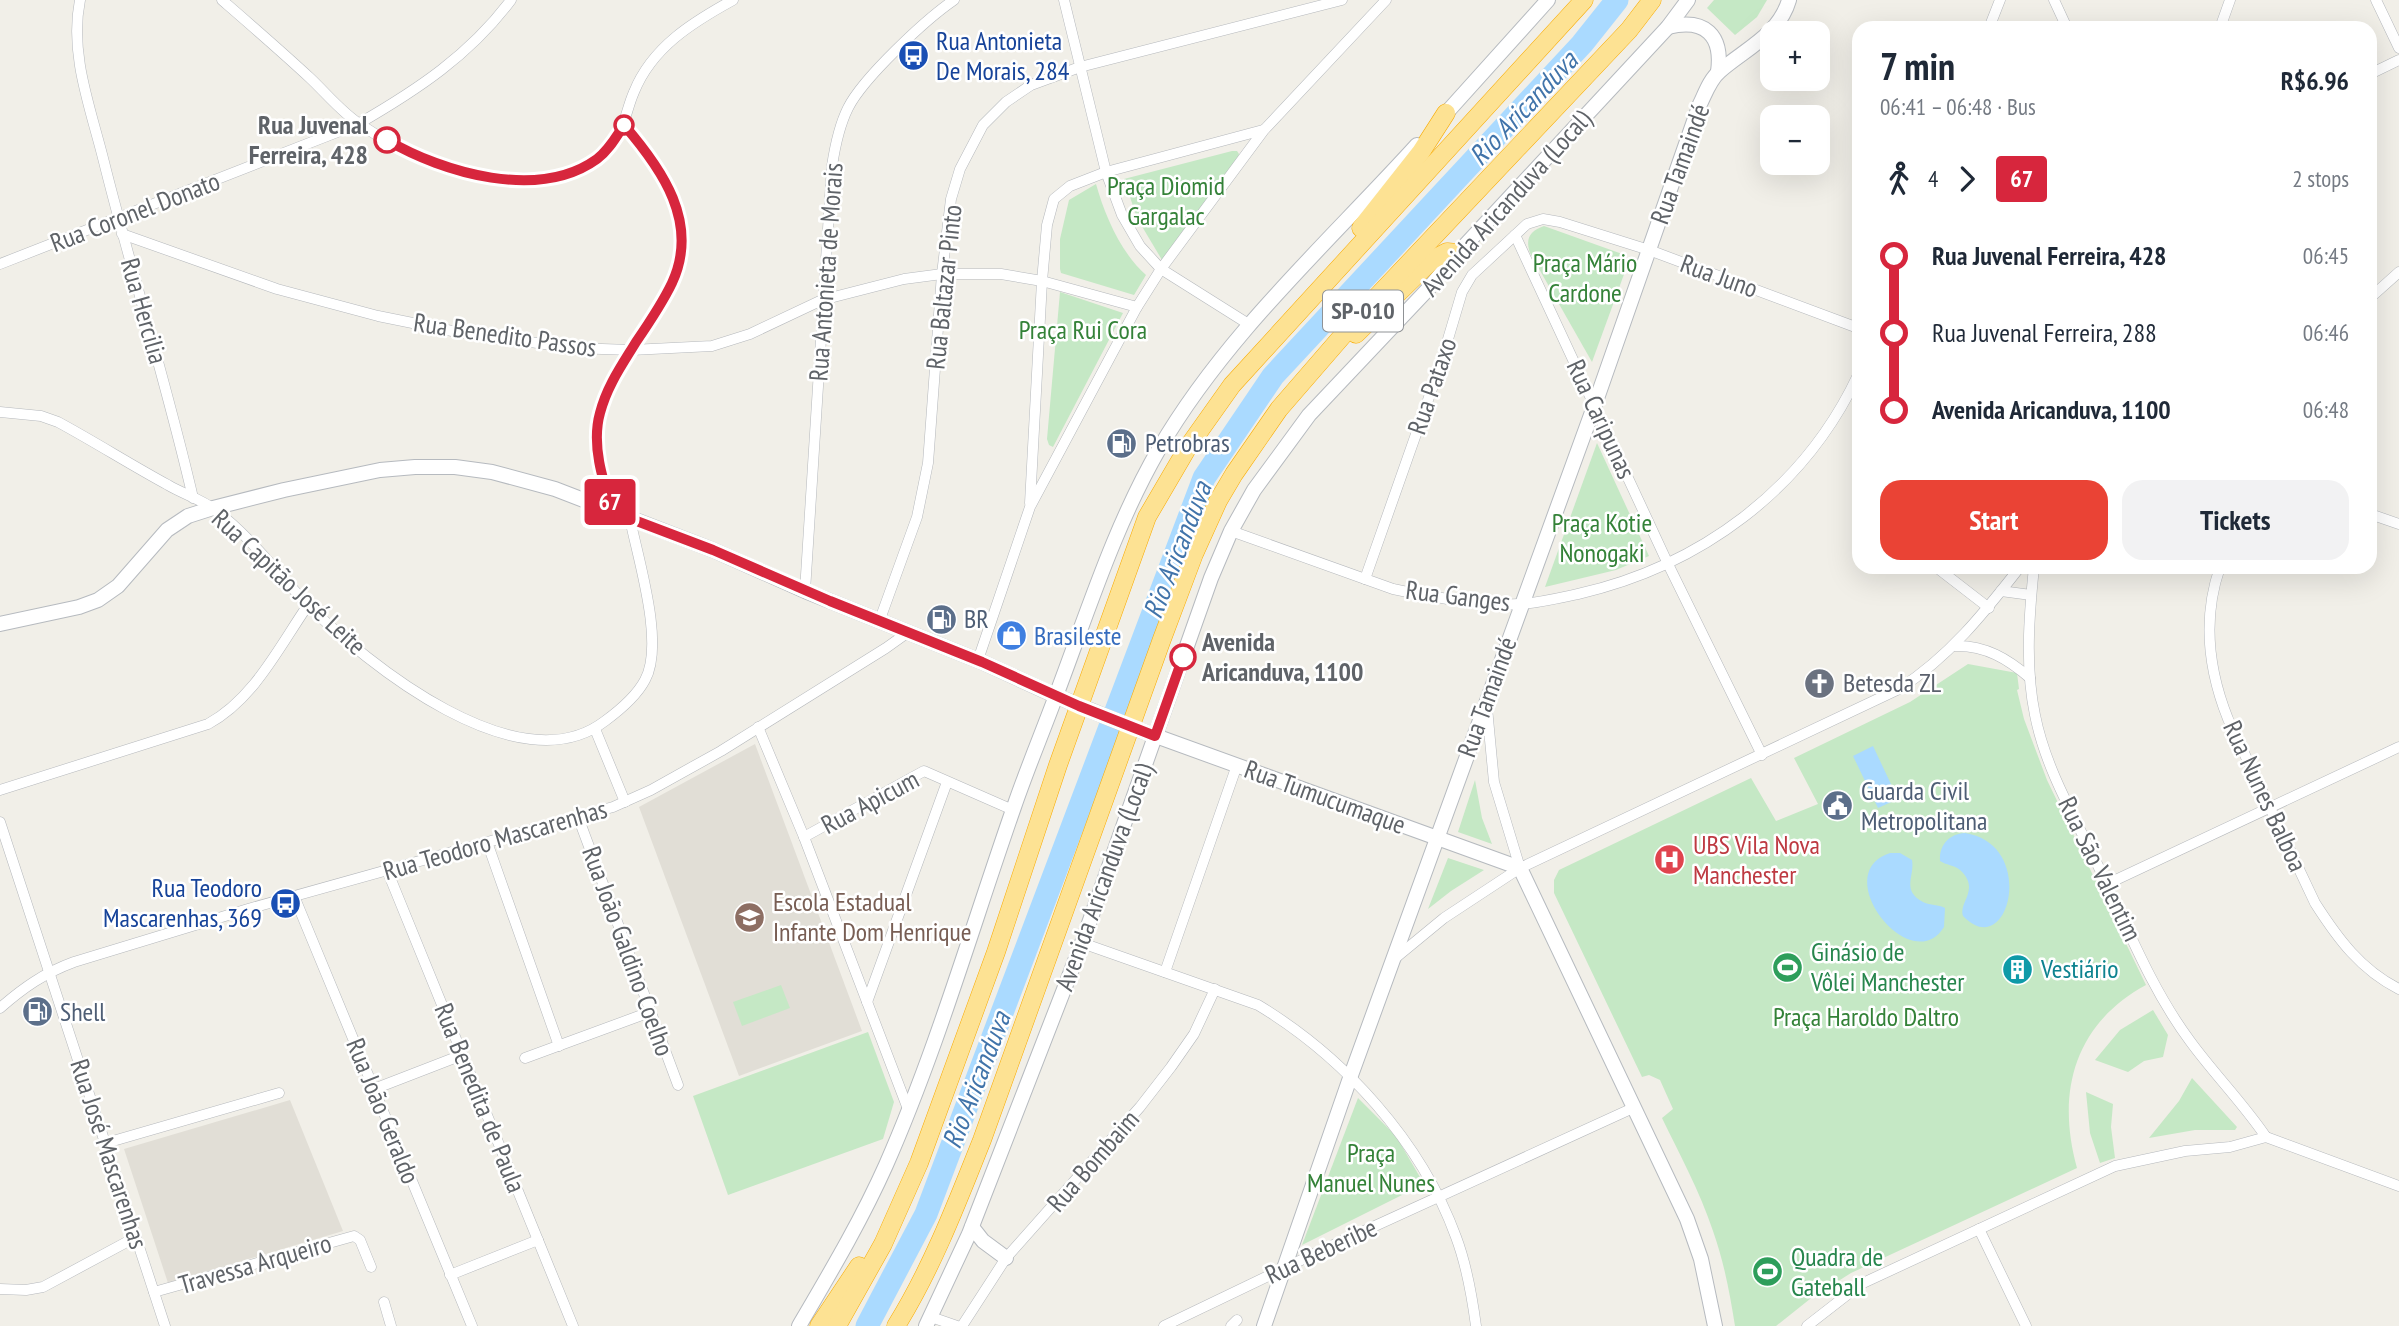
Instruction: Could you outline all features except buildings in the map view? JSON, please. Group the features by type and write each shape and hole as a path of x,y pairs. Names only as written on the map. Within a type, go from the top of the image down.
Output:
{"highway":[{"name":"SP-010","path":"837,1326 883,1244 919,1163 1085,709 1147,517 1188,447 1232,385 1584,0"},
{"name":"SP-010","path":"896,1326 911,1302 950,1220 982,1140 1124,724 1218,501 1256,441 1370,304 1620,40 1652,0"},
{"path":"1333,272 1359,232 1421,152 1446,113"},
{"path":"1295,392 1432,260 1447,252 1458,253"},
{"path":"819,1326 865,1258 919,1163"},
{"path":"902,1326 911,1302"}],"street":[{"name":"Rua Hercilia","path":"79,0 75,27 76,49 117,218 170,404 192,498"},
{"path":"222,0 358,124 402,149 461,172 484,177 532,178 575,171 597,159 612,144 624,125 634,92 654,58 692,23 733,0"},
{"name":"Rua Coronel Donato","path":"0,264 358,124 409,94 457,59 483,34 511,0"},
{"path":"711,12 715,0"},
{"name":"Rua Antonieta de Morais","path":"805,591 822,300 835,145 846,111 855,95 909,38 954,0"},
{"path":"1064,0 1106,172 1122,215 1140,246 1161,269 1250,326"},
{"name":"Rua Baltazar Pinto","path":"879,622 917,517 928,463 942,274 951,199 960,169 983,125 1006,102 1031,85 1080,67 1342,0"},
{"path":"978,660 1030,507 1137,307 1161,269 1264,130 1386,0"},
{"path":"799,1326 850,1241 887,1164 952,990 1013,810 1126,511 1157,451 1192,396 1250,326 1548,0"},
{"name":"Avenida Aricanduva (Local)","path":"929,1322 972,1227 1082,943 1211,578 1231,531 1269,468 1309,415 1668,27 1688,0"},
{"path":"1718,72 1769,33 1780,19 1789,0"},
{"path":"1992,21 2000,0"},
{"path":"2054,0 2064,21"},
{"path":"2222,21 2230,0"},
{"path":"2376,0 2399,48"},
{"path":"1668,27 1696,25 1707,32 1721,52 1718,72"},
{"path":"2377,71 2399,60"},
{"name":"Rua Tamaindé","path":"1264,1326 1392,960 1595,404 1700,104 1718,72"},
{"path":"613,512 602,478 598,444 599,414 614,375 673,282 682,230 665,180 624,125"},
{"path":"1030,507 1042,281 1047,225 1054,199 1070,186 1106,172 1264,130"},
{"name":"Rua Juno","path":"1538,220 1560,222 1649,250 1852,326"},
{"name":"Rua Pataxo","path":"1365,579 1440,366 1462,292 1472,275 1527,224 1538,220"},
{"name":"Rua Benedito Passos","path":"122,234 277,289 378,316 524,343 573,348 631,350 712,346 750,334 822,300 904,279 942,274 1001,274 1042,281 1137,307"},
{"name":"Rua Caripunas","path":"1515,235 1668,564 1762,755"},
{"path":"2377,292 2399,272"},
{"name":"Rua Ganges","path":"1231,531 1393,589 1420,595 1521,604 1592,590 1668,564 1726,532 1791,475 1814,449 1852,386"},
{"name":"Rua Capitão José Leite","path":"0,412 41,416 58,422 213,508 309,606 380,667 419,694 495,733 538,741 572,737 595,729 634,696 646,679 651,664 653,636 630,519"},
{"name":"Rua Tumucumaque","path":"0,624 79,607 98,600 118,586 167,530 188,516 285,489 380,470 456,467 520,478 555,489 713,550 879,622 978,660 1085,709 1520,868"},
{"path":"2377,516 2399,524"},
{"path":"1945,574 1989,608"},
{"path":"1392,960 1444,918 1520,868 1762,755 1919,677 1955,646 2015,574"},
{"name":"Rua São Valentim","path":"2033,574 2028,646 2030,678 2035,715 2049,763 2160,996 2190,1042 2247,1109 2266,1137"},
{"name":"Rua Nunes Balboa","path":"2217,574 2212,589 2208,621 2213,672 2228,719 2315,903 2333,931 2359,962 2399,989"},
{"path":"2001,591 2031,595"},
{"path":"0,790 208,724 225,715 248,692 309,606"},
{"name":"Rua Teodoro Mascarenhas","path":"0,1008 25,986 49,971 294,896 625,802 691,768 886,649 906,633"},
{"path":"1955,646 1969,646 1992,652 2017,666 2030,678"},
{"path":"1486,701 1494,782 1520,868 1688,1219 1701,1259 1715,1326"},
{"path":"758,727 804,837 908,1109"},
{"path":"595,729 625,802"},
{"path":"2107,884 2399,747"},
{"path":"1165,972 1237,765"},
{"name":"Rua Apicum","path":"804,837 924,771 1013,810"},
{"path":"867,1002 947,782"},
{"name":"Rua João Galdino Coelho","path":"578,817 678,1086"},
{"name":"Rua José Mascarenhas","path":"0,822 164,1326"},
{"path":"487,842 559,1046"},
{"name":"Rua Benedita de Paula","path":"387,870 573,1326"},
{"name":"Rua João Geraldo","path":"294,896 472,1326"},
{"path":"1082,943 1258,1004 1350,1078 1375,1103 1400,1135 1438,1198 1456,1236 1466,1269 1476,1326"},
{"name":"Rua Bombaim","path":"959,1326 1006,1258 1140,1107 1194,1034 1215,989"},
{"path":"525,1058 650,1012"},
{"path":"374,1089 463,1055"},
{"path":"106,1143 279,1093"},
{"name":"Rua Beberibe","path":"1164,1326 1285,1267 1633,1108"},
{"path":"1807,1326 1861,1283 2115,1166 2185,1151 2230,1147 2266,1137 2399,1186"},
{"path":"972,1227 983,1241 1006,1258"},
{"path":"1979,1229 2026,1326"},
{"name":"Travessa Arqueiro","path":"154,1292 357,1236 371,1267"},
{"path":"0,1289 26,1290 43,1287 136,1237"},
{"path":"450,1275 538,1240"},
{"path":"384,1301 391,1326"},
{"path":"929,1322 959,1326"}],"shaded area":[{"name":"Escola Estadual Infante Dom Henrique","path":"755,744 862,1031 739,1076 639,807"},
{"path":"290,1100 343,1231 168,1283 124,1149"}],"green space":[{"path":"1714,0 1767,0 1757,17 1735,35 1707,8"},
{"name":"Praça Diomid Gargalac","path":"1232,151 1239,154 1237,159 1162,260 1137,218 1124,179"},
{"name":"Praça Diomid Gargalac","path":"1096,184 1115,233 1129,256 1146,275 1134,295 1061,273 1060,239 1069,200"},
{"name":"Praça Mário Cardone","path":"1544,226 1625,255 1627,266 1592,362 1530,253 1530,236"},
{"name":"Praça Rui Cora","path":"1060,292 1123,313 1053,447 1047,439"},
{"name":"Praça Kotie Nonogaki","path":"1597,443 1649,556 1616,570 1545,587"},
{"name":"Praça Haroldo Daltro","path":"1968,664 2017,673 2017,690 2024,719 2047,780 2146,985 2122,1001 2102,1020 2087,1040 2077,1063 2071,1087 2069,1113 2077,1168 1851,1273 1810,1299 1776,1326 1735,1326 1726,1278 1708,1216 1662,1118 1673,1109 1660,1080 1649,1075 1642,1077 1554,893 1554,880 1559,870 1751,778 1776,821 1818,804 1794,758 1910,702"},
{"path":"1475,780 1482,818 1492,844 1458,832"},
{"path":"1448,858 1484,870 1428,909"},
{"path":"781,985 790,1008 742,1026 733,1002"},
{"path":"2153,1010 2168,1035 2163,1057 2144,1061 2128,1072 2095,1060 2120,1030"},
{"path":"868,1032 894,1102 883,1139 728,1195 693,1096"},
{"path":"2192,1078 2237,1127 2235,1130 2195,1130 2149,1138 2179,1101"},
{"path":"2086,1092 2113,1104 2111,1127 2115,1158 2100,1163 2090,1133"},
{"name":"Praça Manuel Nunes","path":"1358,1098 1396,1136 1424,1184 1302,1245"}],"water":[{"path":"1873,746 1898,799 1878,808 1853,756"},
{"path":"1965,833 1988,842 2002,857 2009,877 2009,897 2003,914 1993,925 1979,927 1963,916 1969,883 1958,868 1940,861 1941,850 1946,841"},
{"path":"1890,853 1900,853 1912,860 1910,883 1912,893 1916,897 1945,908 1944,927 1930,940 1913,941 1896,932 1881,917 1871,899 1867,880 1873,864"}],"waterway":[{"name":"Rio Aricanduva","path":"867,1326 926,1214 1204,478 1273,376 1582,44 1617,0"}],"bus line":[{"name":"67","path":"387,140 430,162 461,172 484,177 532,178 575,171 597,159 612,144 624,125 665,180 682,230 673,282 614,375 599,414 598,444 602,478 613,512 713,550 1155,736 1183,657"}],"place":[{"name":"Rua Antonieta De Morais, 284","path":"913,56"},
{"name":"Rua Juvenal Ferreira, 428","path":"387,140"},
{"name":"Petrobras","path":"1122,443"},
{"name":"BR","path":"941,619"},
{"name":"Brasileste","path":"1011,636"},
{"name":"Avenida Aricanduva, 1100","path":"1183,657"},
{"name":"Betesda ZL","path":"1820,683"},
{"name":"Guarda Civil Metropolitana","path":"1838,806"},
{"name":"UBS Vila Nova Manchester","path":"1670,860"},
{"name":"Rua Teodoro Mascarenhas, 369","path":"285,903"},
{"name":"Escola Estadual Infante Dom Henrique","path":"750,917"},
{"name":"Ginásio de Vôlei Manchester","path":"1788,967"},
{"name":"Vestiário","path":"2018,969"},
{"name":"Shell","path":"37,1012"},
{"name":"Quadra de Gateball","path":"1768,1272"}]}
